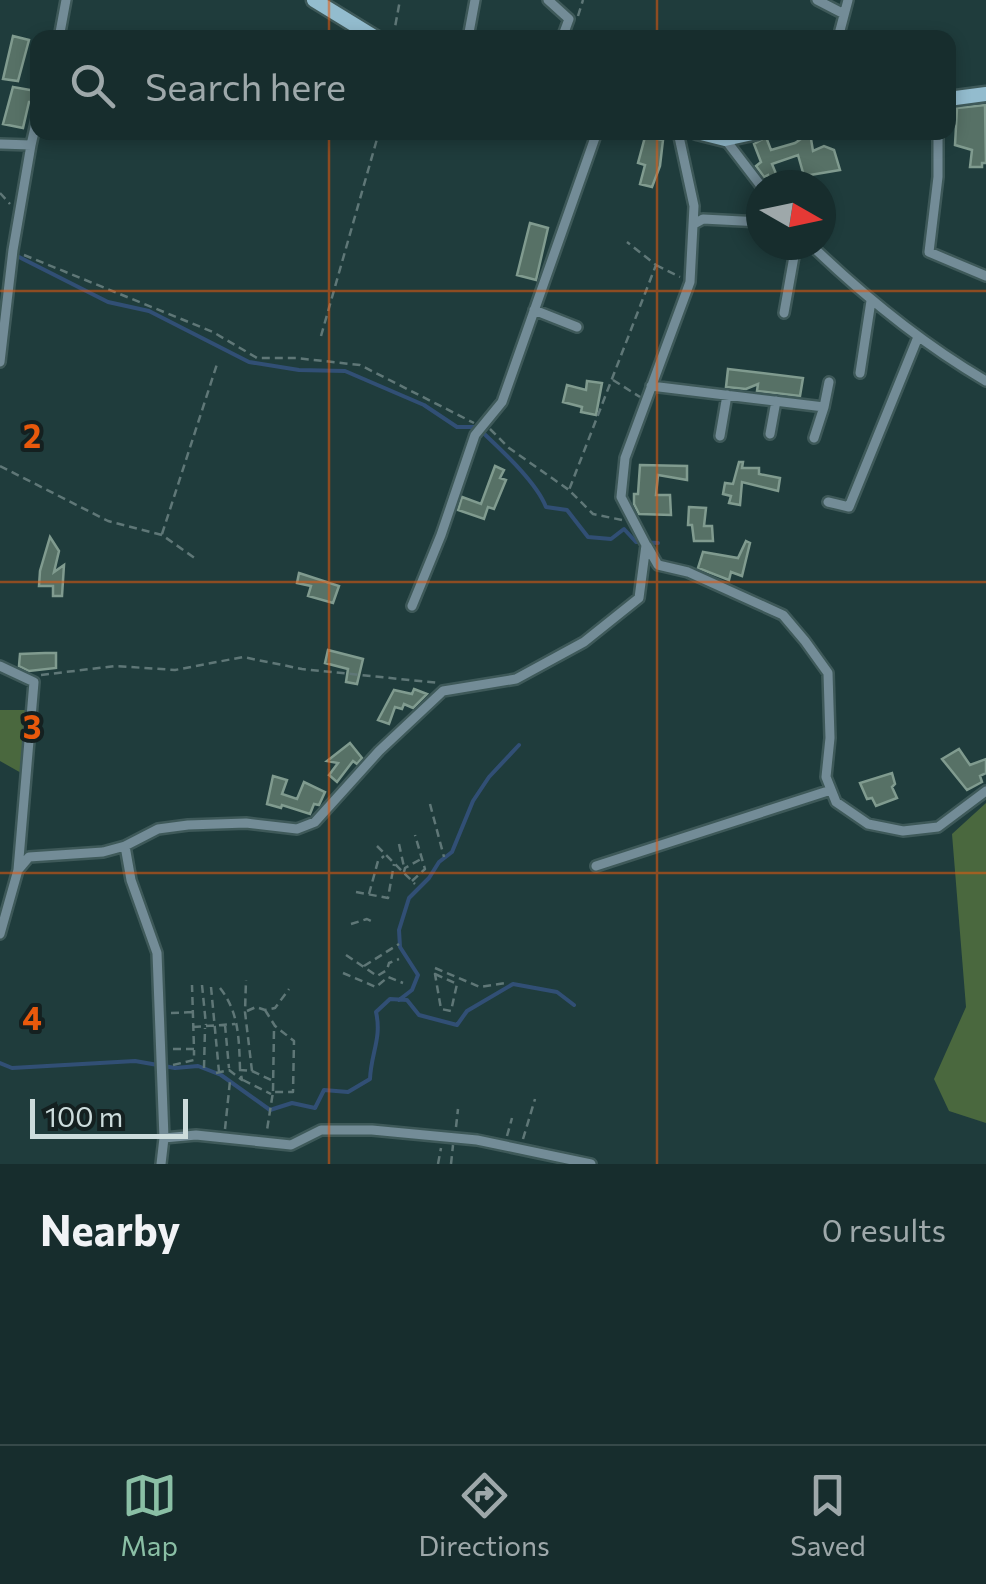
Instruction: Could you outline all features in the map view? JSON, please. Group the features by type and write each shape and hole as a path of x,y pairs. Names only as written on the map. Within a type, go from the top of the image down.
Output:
{"street":[{"path":"60,30 66,0"},
{"path":"314,0 363,30"},
{"path":"470,30 476,0"},
{"path":"548,0 569,18 565,30"},
{"path":"817,0 844,14"},
{"path":"840,30 848,0"},
{"path":"956,99 986,94"},
{"path":"0,362 13,250 32,140"},
{"path":"412,606 475,435 502,402 594,140"},
{"path":"680,140 694,206 690,282 625,458 621,497 658,565 688,572 783,615 805,641 828,674 830,738 826,777 836,802 868,824 903,831 938,827 986,791"},
{"path":"725,140 748,170"},
{"path":"937,140 929,252 986,276"},
{"path":"0,144 31,145"},
{"path":"694,224 703,219 746,221"},
{"path":"784,313 793,260"},
{"path":"826,260 918,337 986,381"},
{"path":"845,278 858,270"},
{"path":"860,373 871,301"},
{"path":"534,310 577,327"},
{"path":"828,502 850,507 918,337"},
{"path":"814,438 829,382"},
{"path":"651,386 824,408"},
{"path":"720,436 727,395"},
{"path":"770,434 776,401"},
{"path":"18,870 29,857 103,852 158,829 188,824 246,823 296,829 315,822 423,706 443,691 516,679 603,629 639,598 646,544"},
{"path":"0,666 34,682 18,870 0,934"},
{"path":"596,866 831,790"},
{"path":"124,846 131,880 158,953 164,1138 161,1164"},
{"path":"164,1138 196,1135 292,1145 321,1130 372,1130 454,1138 592,1164"}],"path":[{"path":"394,30 400,0"},
{"path":"569,18 577,19 584,0"},
{"path":"321,336 377,140"},
{"path":"627,242 656,265 690,282"},
{"path":"13,250 213,332 257,358 360,365 469,422 485,424 510,448 569,490 593,514 633,522"},
{"path":"569,490 656,265"},
{"path":"162,535 218,361"},
{"path":"612,380 646,400"},
{"path":"0,466 108,521 162,535 196,559"},
{"path":"34,682 38,676 96,668 176,670 243,657 302,669 434,682 456,688"},
{"path":"430,804 444,857"},
{"path":"377,846 413,883 425,869 415,835"},
{"path":"399,844 404,871"},
{"path":"368,895 378,862 386,855"},
{"path":"404,871 422,858"},
{"path":"356,892 388,898 394,864"},
{"path":"351,924 367,919 374,923"},
{"path":"363,966 400,944"},
{"path":"346,955 378,976 389,963 399,959"},
{"path":"435,968 480,987 506,983"},
{"path":"343,973 376,986 388,976 403,984"},
{"path":"457,984 435,974 441,1008 451,1011 460,978"},
{"path":"246,980 245,1012 252,1070"},
{"path":"162,1069 194,1060 192,985"},
{"path":"202,985 206,1026 204,1068"},
{"path":"211,987 218,1073 229,1070"},
{"path":"220,988 232,1004 237,1024 242,1080"},
{"path":"245,1012 256,1007 275,1008 289,990"},
{"path":"225,1025 229,1070 272,1094 293,1092 294,1041 274,1025 264,1010"},
{"path":"160,1014 193,1012"},
{"path":"194,1027 237,1024"},
{"path":"265,1143 273,1081 274,1025"},
{"path":"161,1048 194,1049"},
{"path":"240,1070 252,1070 273,1081"},
{"path":"225,1138 230,1081"},
{"path":"520,1150 534,1099"},
{"path":"450,1164 458,1109"},
{"path":"505,1146 512,1118"},
{"path":"438,1164 442,1137"}],"green space":[{"path":"0,710 28,710 23,774 0,761"},
{"path":"986,803 986,1123 949,1111 934,1079 966,1007 952,834"}],"building":[{"path":"13,36 29,40 18,81 3,79"},
{"path":"13,87 30,90 23,128 3,124"},
{"path":"985,105 986,163 982,167 970,167 972,150 955,145 957,108"},
{"path":"644,140 663,140 660,166 652,187 640,184 645,165 638,163"},
{"path":"767,140 771,150 811,140 813,151 824,146 834,150 840,170 802,170 798,155 772,164 774,170 759,170 756,166 761,162 754,144"},
{"path":"530,223 548,228 536,280 517,275"},
{"path":"728,369 803,378 800,396 757,391 758,384 746,389 726,387"},
{"path":"587,381 602,383 596,415 563,402 567,385 586,390"},
{"path":"739,462 743,462 742,468 759,468 759,474 780,478 778,491 742,482 740,505 729,503 731,496 723,494 725,483 733,484"},
{"path":"640,465 687,466 687,480 658,475 656,495 670,495 671,515 639,514 634,494 638,494"},
{"path":"495,466 504,470 500,478 506,480 494,509 488,507 484,519 458,510 462,497 481,504"},
{"path":"689,507 706,508 704,526 712,526 713,541 694,541 692,525 688,525"},
{"path":"50,537 59,551 54,572 64,565 62,596 53,596 53,586 39,586"},
{"path":"746,541 750,543 742,576 731,572 729,580 698,568 703,552 738,558"},
{"path":"299,573 339,586 333,603 308,596 311,586 297,583"},
{"path":"328,650 363,659 357,684 346,682 348,669 325,663"},
{"path":"56,653 56,668 29,671 19,666 20,654"},
{"path":"414,689 427,694 413,708 404,704 402,709 395,707 389,724 378,720 394,690 412,694"},
{"path":"350,743 362,758 357,764 353,761 337,782 329,775 338,763 327,761"},
{"path":"959,749 970,765 986,759 982,782 967,790 942,759"},
{"path":"892,773 897,798 876,806 872,798 867,799 860,783"},
{"path":"273,776 287,780 282,794 297,799 304,782 325,792 310,814 267,804"}],"waterway":[{"path":"19,257 108,302 149,311 249,362 299,370 345,371 424,405 457,427 477,427 526,476 546,507 567,510 588,537 611,539 624,529 636,542 658,543"},
{"path":"399,1000 412,990 418,975 400,947 399,930 409,898 452,852 473,801 519,745"},
{"path":"0,1063 12,1068 135,1061 175,1068 198,1066 221,1075 270,1110 292,1103 315,1108 324,1090 348,1092 370,1079 378,1030 376,1012 390,999 407,1000 419,1015 457,1025 467,1011 513,984 557,992 574,1005"}]}
